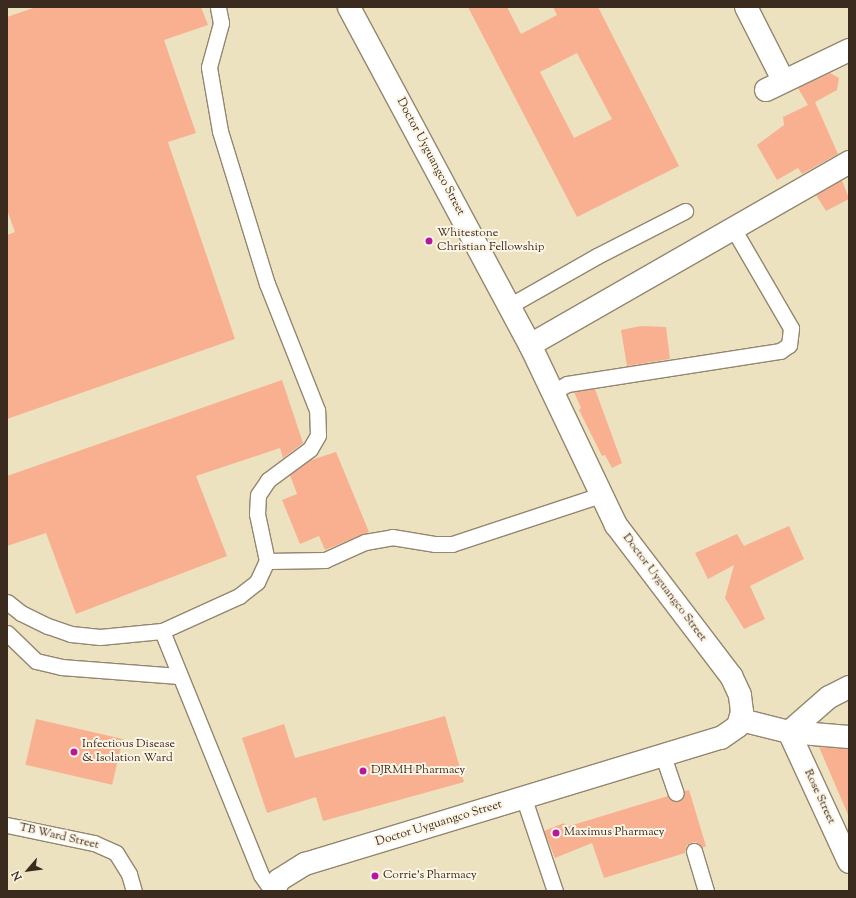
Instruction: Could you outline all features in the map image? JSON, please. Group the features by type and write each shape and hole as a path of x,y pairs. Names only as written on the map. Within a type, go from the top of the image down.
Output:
{"main road":[{"name":"Doctor Uyguangco Street","path":"273,891 279,880 305,864 524,799 721,738 734,731 741,720 742,705 736,685 632,549 600,495 530,345 349,7"},
{"path":"746,7 774,85 849,50"},
{"path":"530,345 734,230 849,162"},
{"path":"789,732 829,697 849,687"},
{"path":"741,720 789,732 849,737"},
{"name":"Rose Street","path":"789,732 849,862"}],"lane":[{"path":"7,602 22,613 71,634 100,637 162,631 239,596 257,582 267,561 257,514 258,495 268,480 310,449 318,435 317,410 267,284 220,131 209,67 221,23 218,7"},
{"path":"509,306 597,256 685,211"},
{"path":"552,393 567,384 780,351 789,345 791,328 734,230"},
{"path":"267,561 325,560 365,542 392,537 435,544 452,544 600,495"},
{"path":"162,631 178,676 261,875 273,891"},
{"path":"7,633 36,661 62,667 178,676"},
{"path":"663,756 676,793"},
{"path":"524,799 555,891"},
{"name":"TB Ward Street","path":"7,825 94,843 116,854 130,874 134,891"},
{"path":"694,851 706,891"}],"building":[{"path":"36,7 201,7 208,25 164,40 196,133 168,142 235,339 7,419 7,235 15,232 7,210 7,17"},
{"path":"468,7 507,7 521,34 557,15 553,7 598,7 679,166 577,217","holes":["577,53 612,119 574,138 540,72"]},
{"path":"830,73 839,78 837,90 815,102 838,154 802,174 798,168 777,180 757,145 784,125 783,117 808,105 798,88"},
{"path":"842,180 849,199 826,211 816,195"},
{"path":"641,326 666,327 670,359 627,366 621,330"},
{"path":"282,380 303,443 283,458 280,448 196,476 227,556 76,614 46,533 7,546 7,476"},
{"path":"595,389 622,463 612,468 605,455 602,456 579,410 581,408 574,392"},
{"path":"336,452 369,532 325,550 319,536 300,544 282,500 297,494 290,475 311,460"},
{"path":"789,526 804,559 750,586 765,619 744,629 725,598 734,565 708,579 695,553 737,534 744,546"},
{"path":"445,716 464,782 323,821 316,797 267,813 242,738 284,724 295,758"},
{"name":"Infectious Disease & Isolation Ward","path":"36,719 123,739 112,785 25,765"},
{"path":"819,747 849,749 849,817"},
{"path":"689,790 706,846 702,848 696,842 691,843 687,845 685,853 604,878 592,843 555,858 544,831 564,823 566,827 668,796 670,800 679,802 683,799 685,791"}],"place":[{"name":"Whitestone Christian Fellowship","path":"429,241"},
{"name":"Infectious Disease & Isolation Ward","path":"74,752"},
{"name":"DJRMH Pharmacy","path":"363,771"},
{"name":"Maximus Pharmacy","path":"556,833"},
{"name":"Corrie's Pharmacy","path":"375,876"}]}
